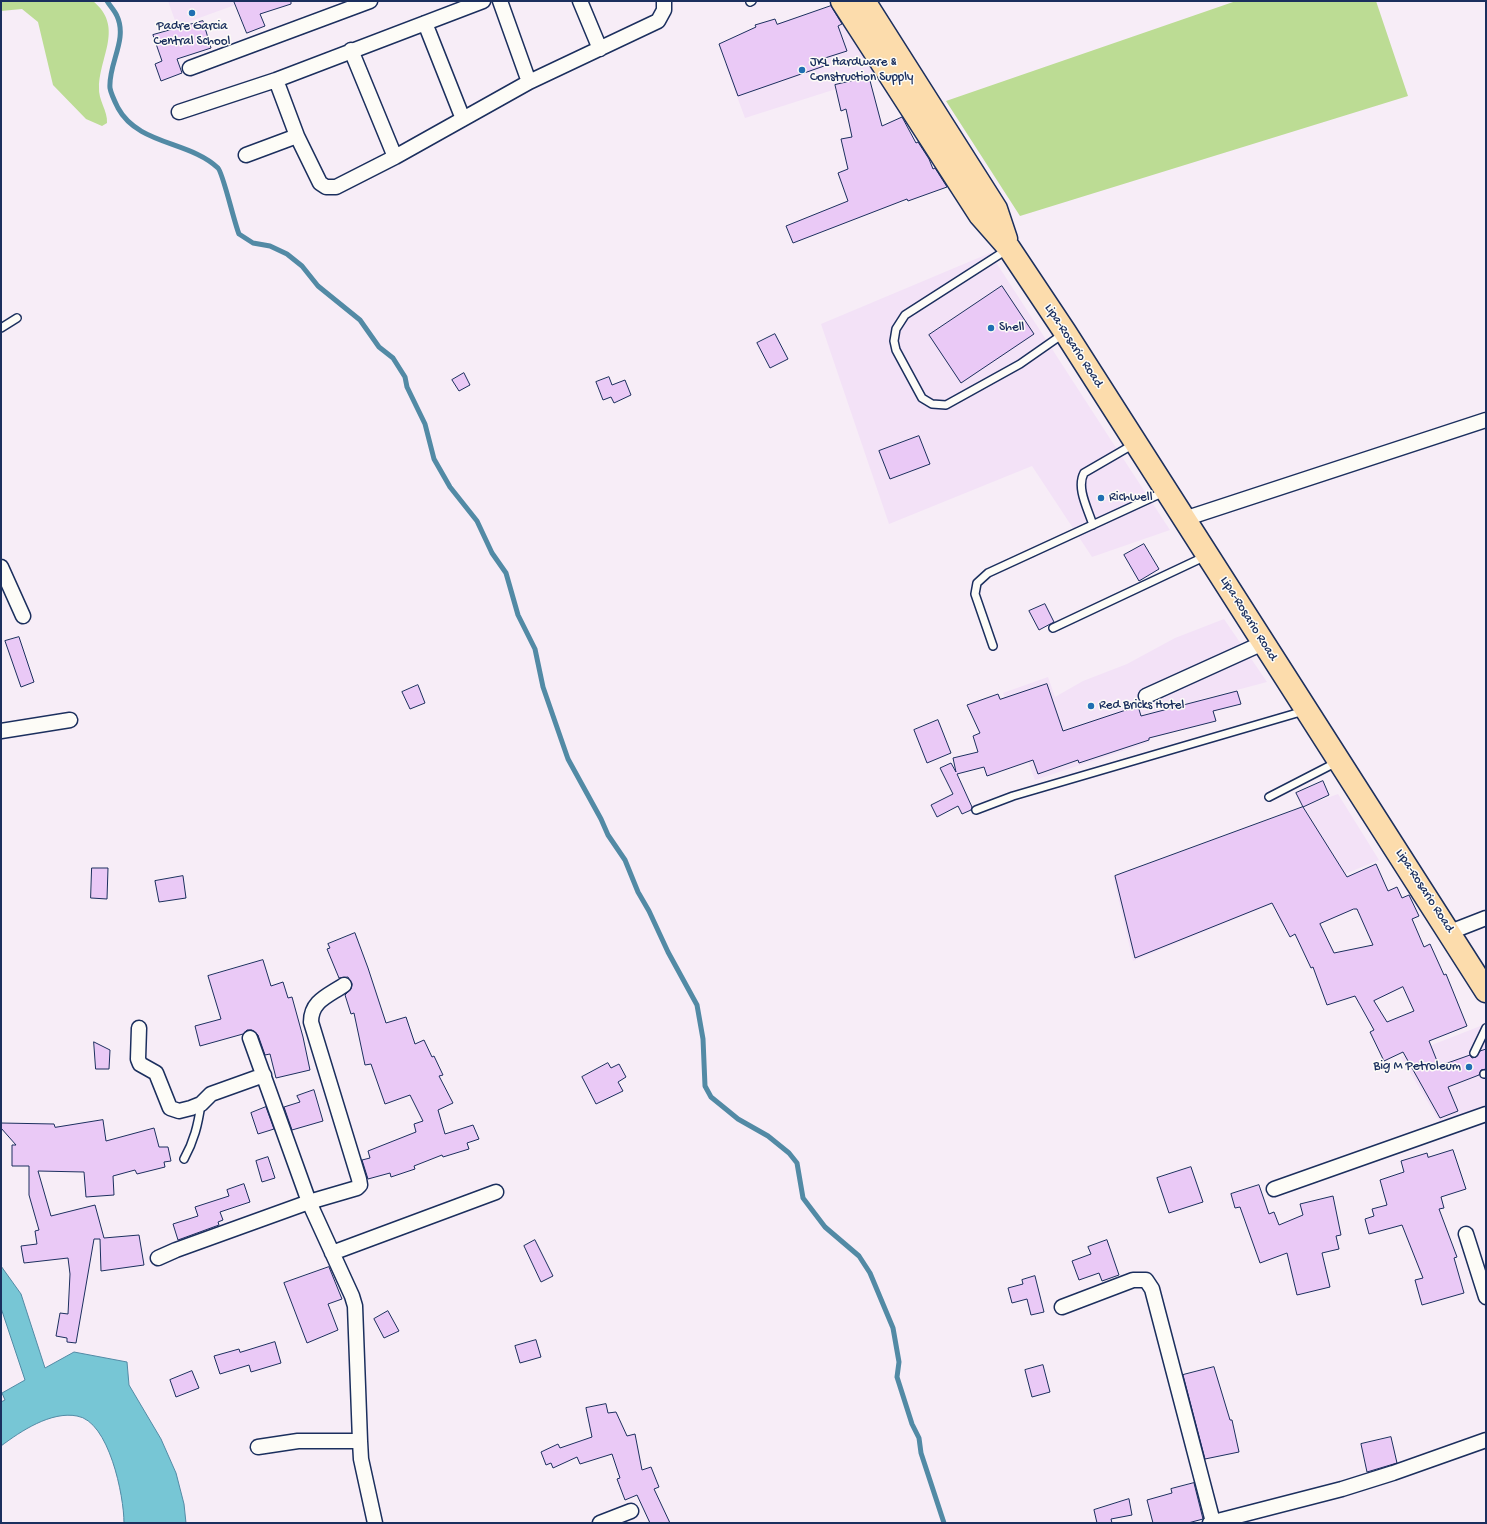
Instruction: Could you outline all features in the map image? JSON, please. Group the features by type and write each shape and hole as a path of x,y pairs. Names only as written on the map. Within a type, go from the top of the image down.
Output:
{"main road":[{"name":"Lipa-Rosario Road","path":"842,1 980,215 1009,248 1065,332 1263,643 1450,932 1486,991"},
{"name":"Lipa-Rosario Road","path":"864,1 996,209 1009,248"}],"street":[{"path":"190,68 370,1"},
{"path":"179,112 276,80 350,50 483,1"},
{"path":"500,1 529,82"},
{"path":"580,1 600,49"},
{"path":"276,80 297,136 320,183 326,187 336,187 395,157 529,82 658,22 664,10 664,1"},
{"path":"425,23 463,119"},
{"path":"350,50 395,157"},
{"path":"246,155 297,136"},
{"path":"1184,519 1486,420"},
{"path":"1,567 23,616"},
{"path":"1146,696 1263,643"},
{"path":"1,731 70,720"},
{"path":"1450,932 1486,918"},
{"path":"158,1258 176,1250 309,1202 357,1188 360,1185 311,1022 311,1013 316,1004 344,986"},
{"path":"139,1028 138,1059 140,1064 156,1073 170,1108 179,1111 201,1104 211,1094 264,1075"},
{"path":"250,1038 309,1202 352,1296 355,1306 361,1459 375,1523"},
{"path":"1274,1189 1486,1114"},
{"path":"332,1254 496,1192"},
{"path":"1466,1234 1486,1297"},
{"path":"1062,1307 1133,1280 1146,1280 1152,1289 1212,1522 1393,1473 1486,1440"},
{"path":"258,1447 298,1441 360,1441"},
{"path":"600,1523 632,1512"}],"lane":[{"path":"1009,248 905,314 896,329 894,340 896,350 922,398 932,404 946,404 1020,364 1065,332"},
{"path":"1,328 18,318"},
{"path":"1093,525 1081,489 1080,480 1084,473 1136,443"},
{"path":"993,646 975,594 977,583 988,573 1166,491"},
{"path":"1053,628 1208,555"},
{"path":"976,810 1020,794 1307,711"},
{"path":"1269,797 1339,761"},
{"path":"1474,1053 1486,1028"},
{"path":"184,1159 193,1142 198,1127 201,1104"}],"shaded area":[{"name":"Padre Garcia Central School","path":"168,1 246,1 177,26"},
{"name":"JKL Hardware & Construction Supply","path":"846,24 880,75 745,118 725,64"},
{"path":"990,253 1170,530 1092,557 1032,466 889,524 821,324"},
{"name":"Red Bricks Hotel","path":"1224,619 1267,682 1142,715 1150,742 1035,780 1003,693 1048,677 1055,697 1083,681 1127,664 1175,638"},
{"path":"1338,794 1379,860 1133,961 1113,876"},
{"path":"1483,1025 1486,1029 1486,1115 1444,1129 1401,1057"}],"green space":[{"path":"1,1 93,1 102,11 107,21 109,31 108,42 100,75 99,92 106,114 107,123 102,126 86,119 53,85 38,22 22,9 1,11"},
{"path":"1236,1 1376,1 1408,96 1020,216 946,101"}],"water":[{"path":"1,1266 21,1294 45,1368 74,1352 127,1362 129,1385 161,1439 176,1473 184,1504 186,1523 124,1523 118,1479 106,1445 98,1431 88,1421 77,1416 57,1416 47,1419 18,1434 1,1446 1,1402 5,1400 2,1393 25,1380 1,1308"}],"building":[{"path":"234,1 291,1 291,4 260,14 265,26 247,33"},
{"path":"831,6 842,24 838,26 847,51 825,58 827,65 738,96 719,44 756,27 755,25 775,19 777,24"},
{"path":"203,21 211,48 177,59 182,73 161,81 155,64 162,61 153,35"},
{"path":"869,77 882,126 902,117 916,143 918,142 929,159 933,169 935,168 947,187 908,201 907,199 793,243 786,226 848,201 838,173 848,169 841,139 852,137 846,109 841,111 835,85"},
{"name":"Shell","path":"1002,286 1034,334 961,383 929,335"},
{"path":"775,334 788,359 770,368 757,343"},
{"path":"464,373 470,385 459,391 452,380"},
{"path":"609,377 612,385 625,380 631,395 614,403 611,397 603,400 596,382"},
{"path":"919,436 930,464 890,479 879,451"},
{"path":"1144,544 1159,569 1139,581 1124,555"},
{"path":"1045,604 1054,622 1039,630 1029,611"},
{"path":"19,637 34,682 21,687 5,641"},
{"path":"1047,684 1063,731 1138,706 1141,716 1237,691 1241,704 1213,711 1216,721 1149,738 1149,740 1079,763 1078,760 1038,774 1033,760 987,776 984,767 957,774 972,807 971,810 962,814 958,806 937,817 931,805 953,794 940,768 951,763 956,772 953,758 978,752 973,736 980,733 967,705 998,694 1000,699"},
{"path":"418,685 425,703 410,709 402,692"},
{"path":"938,720 951,753 927,763 914,730"},
{"path":"1323,781 1329,795 1303,807 1296,793"},
{"path":"1303,807 1347,877 1376,864 1388,891 1397,887 1402,898 1409,895 1419,916 1412,919 1424,947 1430,944 1444,975 1446,974 1467,1026 1429,1041 1439,1066 1470,1055 1472,1058 1476,1057 1480,1051 1486,1049 1486,1069 1481,1070 1479,1075 1448,1087 1458,1111 1440,1118 1403,1052 1384,1061 1370,1032 1374,1030 1355,996 1327,1005 1313,967 1311,968 1295,934 1290,937 1272,903 1135,958 1115,876","holes":["1357,909 1373,945 1334,953 1320,924","1403,987 1414,1011 1387,1022 1374,1001"]},
{"path":"92,868 108,868 107,899 91,898"},
{"path":"183,876 186,898 159,902 155,881"},
{"path":"355,933 386,1023 406,1017 415,1044 424,1040 443,1075 439,1076 453,1103 438,1110 445,1134 473,1125 479,1139 467,1143 469,1149 443,1157 442,1155 414,1166 415,1169 391,1177 390,1173 368,1179 362,1160 370,1158 368,1151 416,1132 414,1124 423,1121 410,1095 385,1104 371,1064 365,1065 354,1013 351,1014 345,995 351,989 352,984 348,977 339,978 327,949 330,948 328,944"},
{"path":"263,960 271,986 283,982 288,998 292,997 310,1070 276,1078 270,1054 265,1055 258,1035 252,1030 247,1030 243,1034 200,1046 195,1026 221,1019 208,976"},
{"path":"94,1042 110,1050 109,1069 96,1069"},
{"path":"608,1063 611,1068 619,1064 626,1077 618,1082 623,1091 596,1104 582,1077"},
{"path":"314,1090 323,1121 292,1130 284,1107 300,1102 297,1096"},
{"path":"266,1107 274,1129 258,1134 251,1113"},
{"path":"103,1120 106,1141 154,1128 159,1147 168,1147 171,1161 164,1162 165,1167 137,1174 135,1170 113,1176 114,1195 86,1197 84,1172 38,1171 51,1216 95,1205 104,1238 139,1235 144,1265 101,1271 100,1239 94,1239 76,1343 67,1342 67,1338 56,1336 60,1313 68,1314 70,1274 68,1258 24,1263 21,1246 37,1244 35,1231 39,1230 29,1195 29,1166 12,1166 12,1145 16,1145 1,1128 1,1123 54,1124 55,1127"},
{"path":"1453,1150 1466,1189 1441,1197 1444,1208 1439,1209 1457,1257 1454,1258 1464,1293 1422,1305 1415,1280 1423,1278 1402,1225 1369,1234 1365,1219 1374,1216 1372,1209 1387,1205 1380,1180 1404,1172 1401,1161 1427,1153 1428,1157"},
{"path":"268,1157 275,1178 262,1182 256,1161"},
{"path":"1191,1167 1203,1202 1169,1213 1157,1178"},
{"path":"244,1184 250,1202 220,1212 223,1220 218,1222 219,1225 178,1240 173,1224 198,1216 195,1207 229,1196 227,1190"},
{"path":"1259,1185 1269,1214 1274,1212 1279,1225 1303,1215 1300,1204 1333,1196 1341,1235 1336,1236 1339,1249 1322,1253 1330,1287 1297,1295 1287,1253 1260,1263 1240,1207 1235,1208 1231,1194"},
{"path":"535,1240 553,1276 541,1282 524,1246"},
{"path":"1107,1240 1119,1275 1102,1281 1099,1273 1079,1280 1072,1261 1091,1254 1088,1247"},
{"path":"329,1267 342,1299 328,1304 338,1330 307,1343 284,1283"},
{"path":"1035,1276 1044,1312 1031,1315 1027,1299 1012,1303 1008,1288 1023,1284 1022,1280"},
{"path":"388,1311 399,1331 384,1338 374,1319"},
{"path":"536,1340 541,1357 520,1363 515,1346"},
{"path":"275,1342 281,1363 251,1372 249,1365 220,1374 214,1356 239,1349 240,1352"},
{"path":"1043,1365 1050,1392 1032,1397 1025,1370"},
{"path":"1214,1367 1230,1420 1232,1420 1239,1452 1205,1459 1183,1375"},
{"path":"192,1371 199,1388 176,1397 170,1380"},
{"path":"606,1404 608,1413 616,1412 627,1436 635,1434 642,1470 651,1467 659,1487 654,1489 670,1523 650,1523 637,1495 625,1500 617,1479 620,1478 612,1454 580,1464 577,1457 553,1468 551,1463 546,1465 541,1452 558,1444 560,1448 592,1437 586,1408"},
{"path":"1391,1437 1397,1463 1367,1472 1361,1444"},
{"path":"1194,1483 1203,1519 1188,1523 1153,1523 1147,1500 1172,1493 1171,1489"},
{"path":"1129,1499 1132,1515 1111,1519 1112,1523 1097,1523 1094,1510"}],"waterway":[{"path":"107,1 115,12 120,25 119,43 110,79 110,88 118,108 127,120 138,129 151,136 193,152 218,168 223,179 239,234 253,243 270,246 287,254 302,266 318,286 360,320 379,347 393,358 405,377 407,387 425,424 434,459 450,487 477,521 492,553 506,573 518,615 535,649 543,687 568,759 601,819 608,835 625,860 638,892 697,1005 703,1039 705,1086 711,1097 738,1119 768,1136 789,1153 797,1163 803,1198 825,1227 859,1256 870,1273 893,1328 899,1362 897,1377 912,1424 919,1438 921,1453 944,1523"}],"place":[{"name":"Padre Garcia Central School","path":"192,13"},
{"name":"JKL Hardware & Construction Supply","path":"802,70"},
{"name":"Shell","path":"991,328"},
{"name":"Richwell","path":"1101,498"},
{"name":"Red Bricks Hotel","path":"1091,706"},
{"name":"Big M Petroleum","path":"1469,1067"}]}
